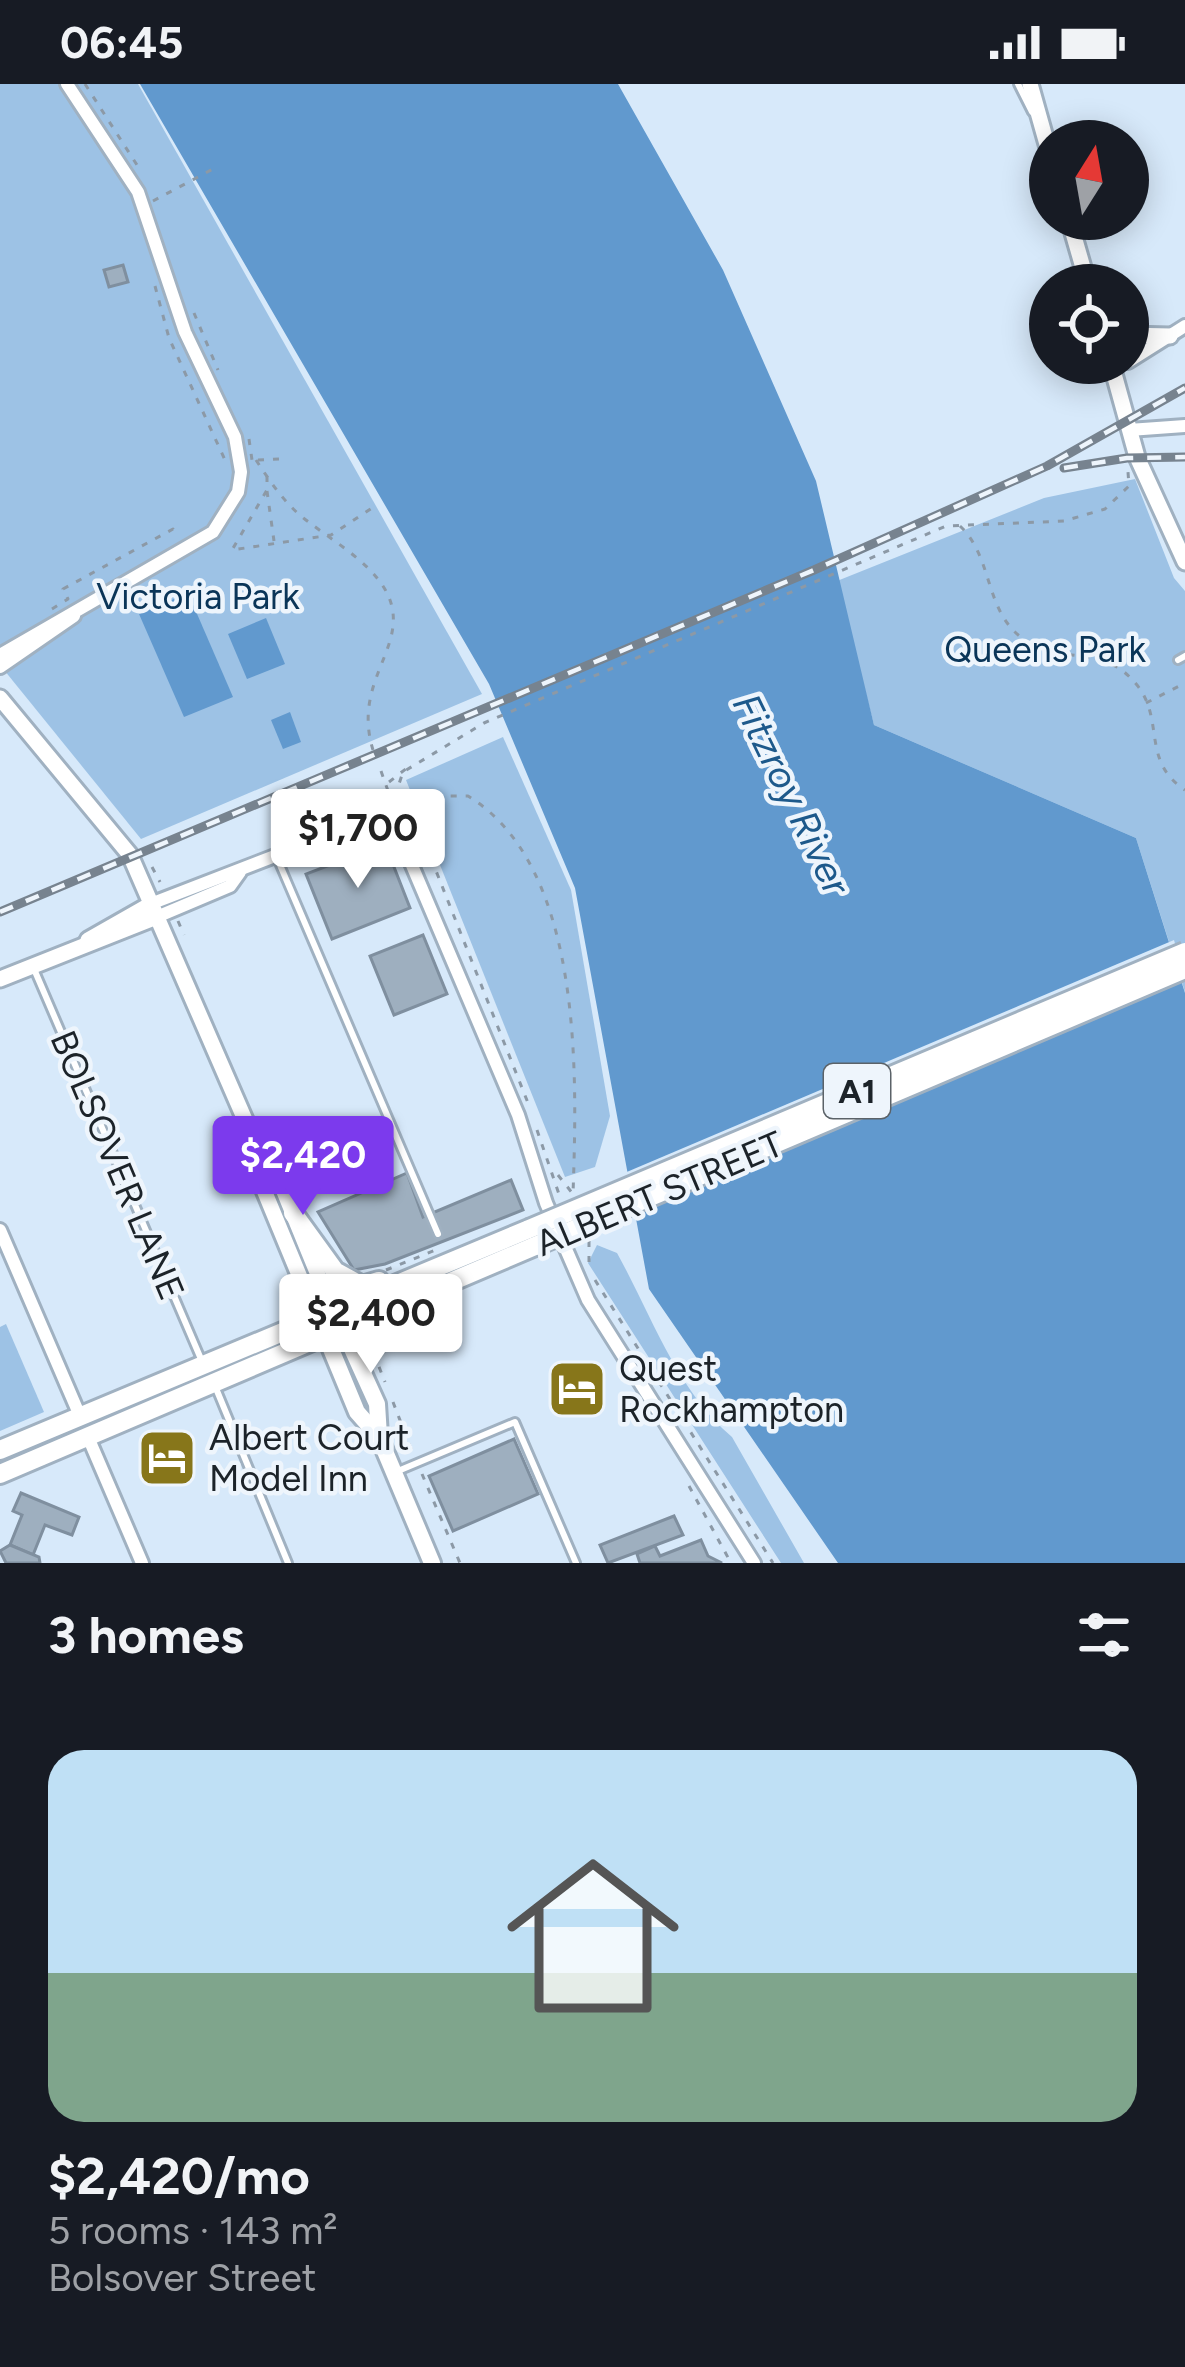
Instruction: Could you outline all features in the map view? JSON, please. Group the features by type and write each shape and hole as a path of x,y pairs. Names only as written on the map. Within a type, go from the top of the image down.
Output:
{"highway":[{"name":"ALBERT STREET","path":"0,1474 335,1334 532,1238 1185,952"},
{"name":"ALBERT STREET","path":"0,1450 447,1261 532,1238 1185,969"},
{"path":"293,1214 334,1271 362,1286 447,1261"},
{"path":"324,1312 335,1334"}],"main road":[{"path":"335,1334 377,1404 380,1437 432,1563"}],"street":[{"path":"0,655 213,532 235,500 242,472 235,437 184,332 138,192 67,84"},
{"path":"1030,84 1040,120"},
{"path":"1149,348 1185,326"},
{"path":"1149,336 1170,336"},
{"path":"1123,384 1137,457 1184,559"},
{"path":"1129,430 1185,425"},
{"path":"0,667 104,593"},
{"path":"0,698 130,855 249,1129 260,1178 324,1312"},
{"path":"0,979 156,910 230,886 240,872 354,818 376,817 394,823 510,1095 546,1204 588,1300 754,1563"},
{"path":"249,1129 269,1155 324,1312"},
{"path":"0,1230 80,1416"},
{"path":"88,1437 142,1563"}],"lane":[{"path":"1018,84 1035,120"},
{"path":"277,858 438,1234"},
{"name":"BOLSOVER LANE","path":"32,966 204,1364"},
{"path":"215,1386 288,1563"},
{"path":"394,1472 515,1422 576,1563"}],"path":[{"path":"151,202 213,170"},
{"path":"154,281 161,318 216,432 227,473"},
{"path":"388,783 484,723 926,534 959,524 1064,521 1105,509 1129,486 1127,463 1137,457"},
{"path":"281,458 256,460 301,515 331,535 379,582 392,607 390,642 375,672 368,706 373,750"},
{"path":"267,476 274,542"},
{"path":"267,490 232,550 331,535 378,505"},
{"path":"959,524 983,559 990,598 1029,643 1113,664 1139,688 1162,772 1185,790"},
{"path":"51,610 68,599 63,589 155,539 173,530 180,542 191,535"},
{"path":"1146,704 1185,683"},
{"path":"392,805 407,768"},
{"path":"381,770 392,805"},
{"path":"401,789 416,826 446,796 474,799 512,835 544,897 561,957 570,1026 576,1112 573,1194 549,1164"},
{"path":"354,818 369,802 409,812"},
{"path":"146,859 160,881"},
{"path":"177,920 184,935"},
{"path":"368,1339 460,1563"}],"green space":[{"name":"Victoria Park","path":"0,84 138,84 482,694 141,839 0,665"},
{"name":"Queens Park","path":"1135,479 1174,578 1185,591 1185,992 1136,838 874,725 837,581 1044,498"},
{"path":"503,737 571,890 610,1116 595,1167 565,1177 406,780"},
{"path":"597,1245 617,1253 680,1375 732,1437 804,1563 781,1563 588,1263"},
{"path":"6,1324 44,1412 0,1431 0,1327"}],"water":[{"name":"Fitzroy River","path":"140,84 618,84 723,270 816,481 874,725 1136,838 1185,993 1185,1563 838,1563 649,1289 575,888 489,684"},
{"path":"188,593 233,697 184,717 139,614"},
{"path":"266,618 285,664 247,679 228,634"},
{"path":"290,712 301,742 283,749 271,720"}],"pier":[{"path":"1174,940 1185,981 630,1217 622,1174"}],"building":[{"path":"123,265 128,282 109,287 104,270"},
{"path":"385,844 410,908 332,939 306,874"},
{"path":"423,935 447,994 394,1015 370,956"},
{"path":"407,1173 423,1217 511,1180 523,1210 385,1264 354,1270 318,1212"},
{"path":"514,1439 538,1494 453,1531 429,1476"},
{"path":"21,1493 79,1517 72,1535 45,1525 33,1555 10,1545 22,1515 13,1511"},
{"path":"674,1516 683,1535 608,1563 600,1545"},
{"path":"701,1540 708,1556 722,1563 640,1563 637,1554 655,1546 660,1556"},
{"path":"10,1545 39,1557 40,1563 6,1563 0,1551"}],"railway":[{"path":"0,912 814,570 1047,466 1185,388"},
{"path":"1064,468 1127,458 1185,457"}],"place":[{"name":"Quest Rockhampton","path":"577,1389"},
{"name":"Albert Court Model Inn","path":"167,1458"}]}
